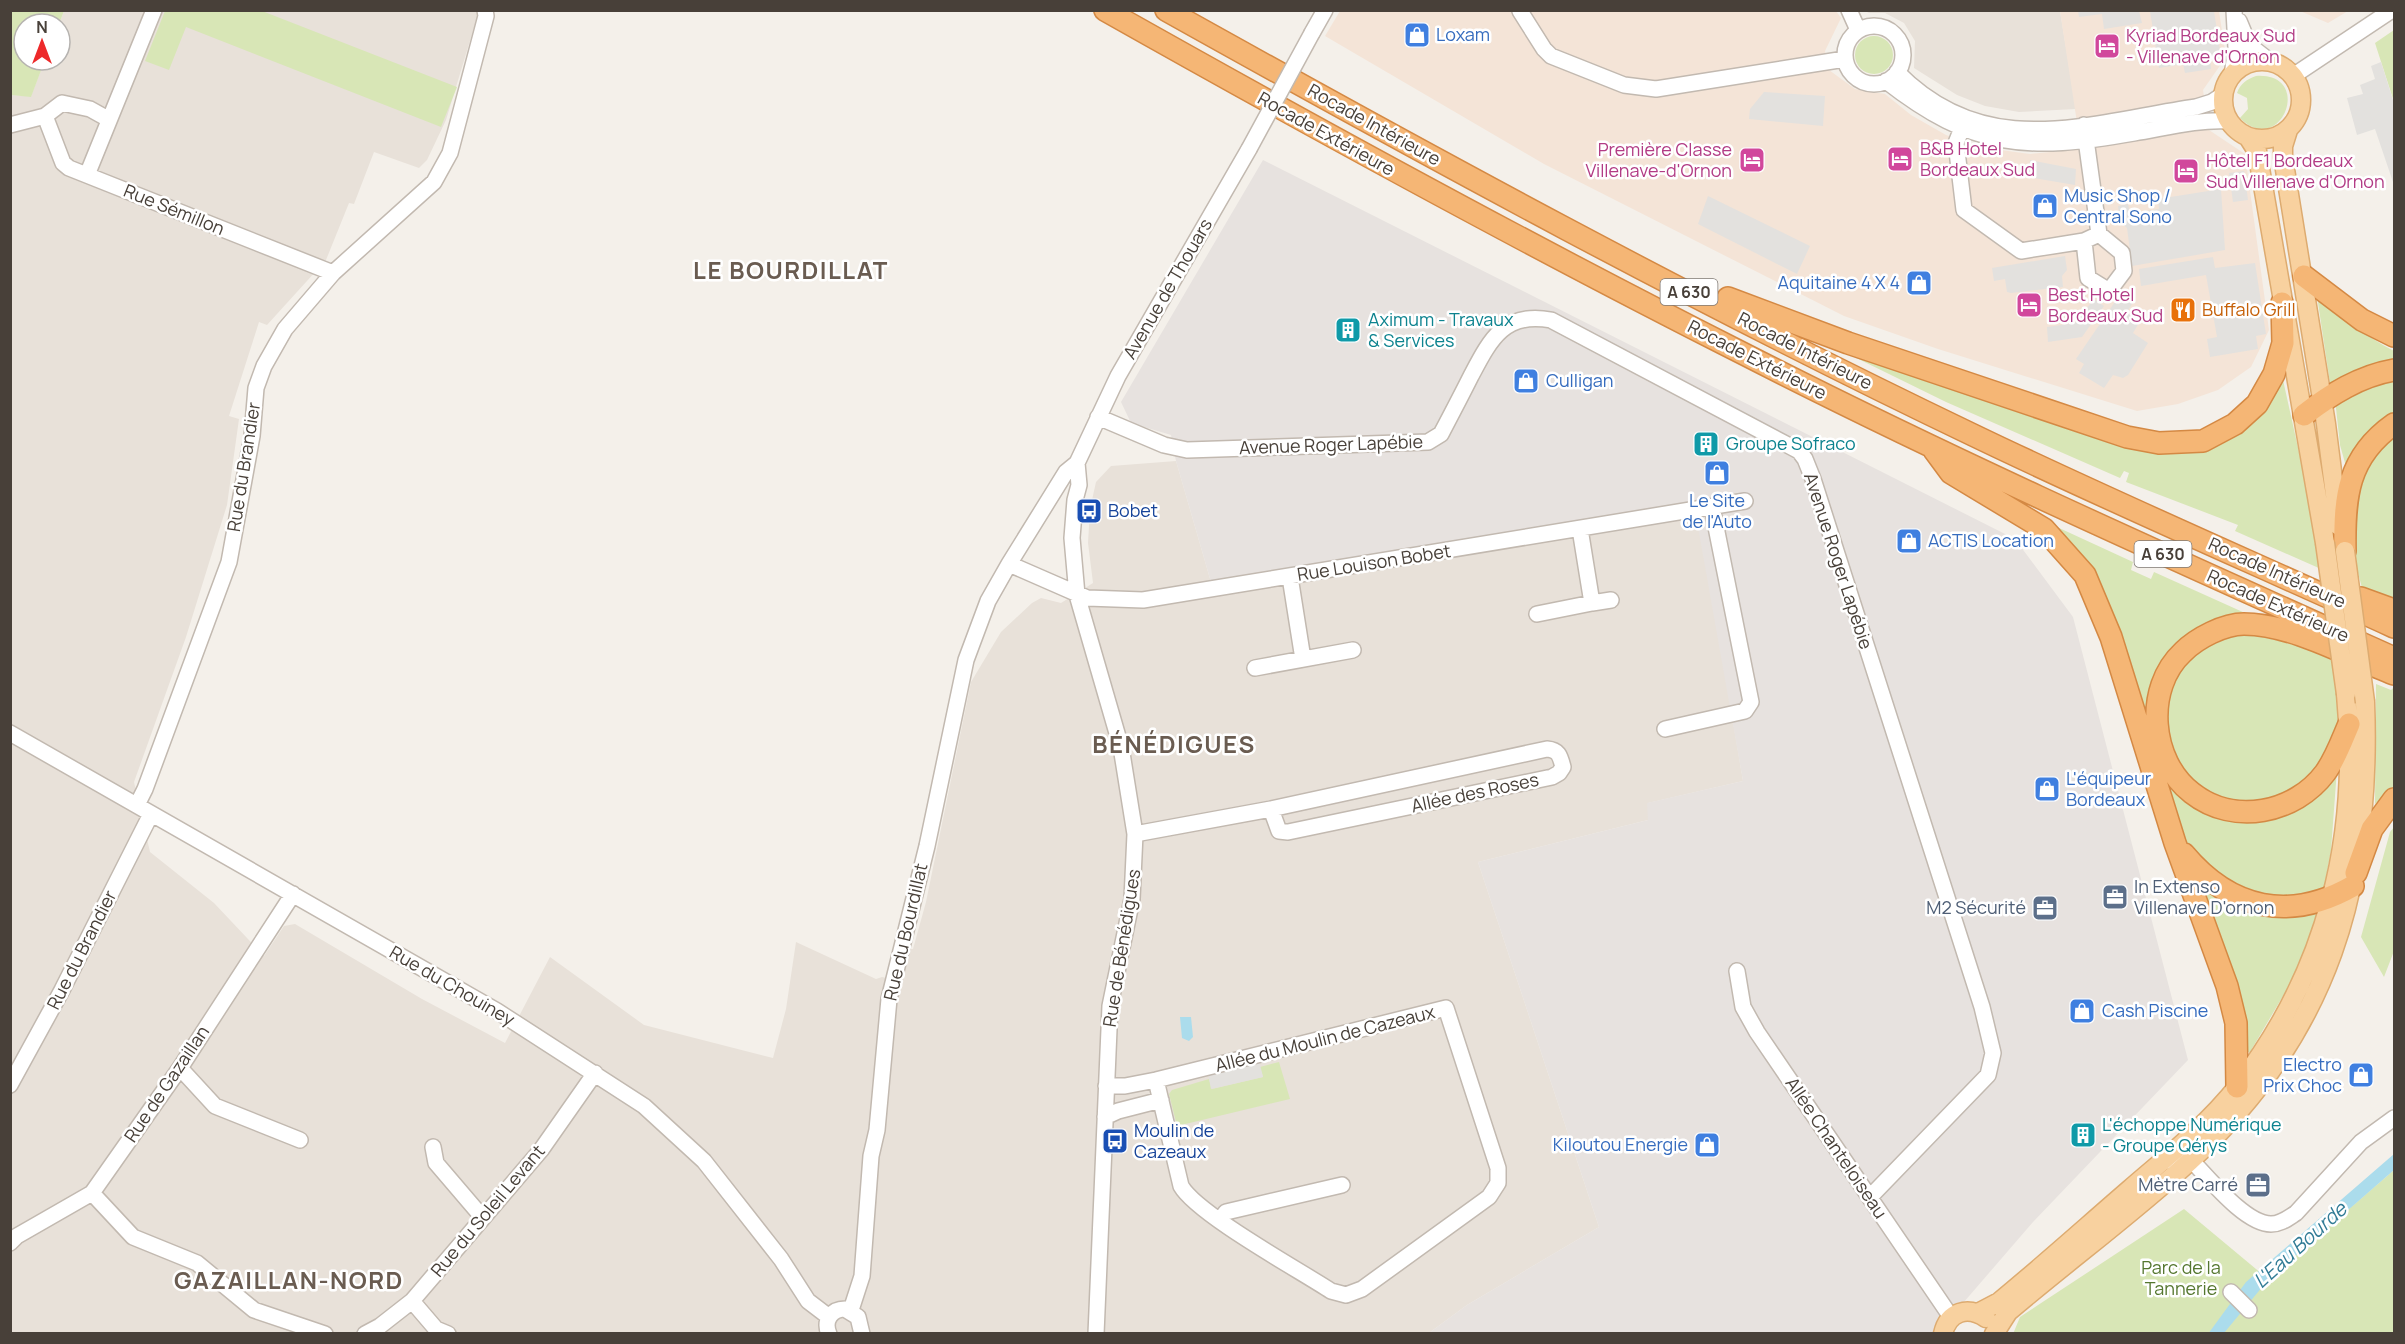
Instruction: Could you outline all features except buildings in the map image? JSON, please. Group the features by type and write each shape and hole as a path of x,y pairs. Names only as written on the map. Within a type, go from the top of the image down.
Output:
{"highway":[{"name":"Rocade Extérieure","path":"1104,10 1355,151 1747,356 1932,447 2394,658"},
{"name":"Rocade Intérieure","path":"1170,12 1568,229 1963,430 2394,627"},
{"path":"1568,229 1775,317 2127,437 2159,443 2203,441 2235,424 2257,404 2274,374 2283,343 2282,303"},
{"path":"2304,276 2362,320 2394,336"},
{"path":"2304,415 2322,400 2362,379 2394,370"},
{"path":"2345,551 2344,510 2347,492 2355,470 2368,448 2394,424"},
{"path":"1932,447 1951,473 2044,529 2085,575 2111,637 2175,843 2227,986 2236,1023 2237,1087"},
{"path":"2224,549 2394,610"},
{"path":"2349,724 2327,771 2303,796 2271,809 2235,811 2215,806 2192,793 2168,764 2160,745 2157,722 2158,700 2173,661 2203,636 2242,624 2291,632 2394,674"},
{"path":"2175,843 2213,884 2250,901 2270,907 2293,908 2333,897 2355,879 2372,829 2394,800"}],"main road":[{"path":"1947,1325 1961,1312 1978,1313 1986,1318 1994,1333 2008,1312 2191,1160 2233,1118 2271,1070 2309,1007 2326,972 2345,918 2355,879 2367,753 2365,702 2304,276 2283,157 2283,146 2288,130 2301,110 2299,86 2293,76 2283,67 2271,62 2249,63 2232,75 2224,94 2225,113 2229,122 2248,137 2257,151 2325,543 2346,694 2349,724 2348,819 2333,897 2297,991 2257,1060 2237,1087 2211,1116 2163,1161 1999,1302 1978,1313"},
{"path":"2248,137 2269,139 2288,130"}],"street":[{"path":"87,175 154,10"},
{"name":"Rue du Brandier","path":"137,805 145,789 228,562 252,436 256,388 264,366 285,329 333,273 434,182 450,153 486,16 485,10"},
{"name":"Avenue de Thouars","path":"1009,564 1066,472 1077,464 1118,376 1249,149 1325,10"},
{"path":"1849,10 1858,30"},
{"path":"2293,76 2392,10"},
{"path":"1520,11 1551,56 1624,85 1641,89 1697,84 1845,59"},
{"path":"2234,11 2249,45 2271,62"},
{"path":"2232,75 2236,48 2234,11"},
{"path":"1880,27 1890,32 1898,40 1902,50 1902,62 1891,77 1877,84 1860,80 1848,67 1845,59 1848,43 1858,30 1880,27"},
{"path":"1891,77 1925,111 2004,141 2033,143 2196,107 2212,102 2224,94"},
{"path":"10,124 45,116 62,103 70,103 108,119"},
{"name":"Rue Sémillon","path":"45,116 63,163 69,168 333,273"},
{"path":"2085,132 2199,122 2229,122"},
{"path":"1964,124 1956,143 1964,210 2021,251 2084,241 2099,234"},
{"path":"2084,241 2088,278 2109,291 2124,271 2122,253 2099,234 2085,132"},
{"name":"Avenue Roger Lapébie","path":"1098,417 1164,444 1187,450 1428,442 1441,434 1495,336 1510,324 1540,318 1551,320 1799,451 1805,459 1816,490 1979,1000 1993,1053 1988,1075 1870,1197"},
{"name":"Rue de Bénédigues","path":"1077,464 1079,485 1072,538 1077,595 1121,747 1135,834 1132,899 1110,1006 1096,1334"},
{"name":"Rue Louison Bobet","path":"1009,564 1077,595 1116,601 1143,600 1745,501"},
{"path":"1665,729 1745,711 1751,702 1712,507"},
{"path":"1580,529 1592,603"},
{"name":"Rue du Bourdillat","path":"850,1310 862,1276 871,1156 876,1130 889,999 927,846 966,660 988,601 1009,564"},
{"path":"1290,577 1303,659"},
{"path":"1537,615 1611,600"},
{"path":"1255,668 1353,650"},
{"name":"Rue du Chouiney","path":"10,733 497,1011 596,1073 653,1113 704,1161 783,1262 808,1300 829,1317"},
{"name":"Allée des Roses","path":"1135,834 1271,809 1546,749 1560,754 1563,767 1552,777 1288,832 1279,831 1271,809"},
{"name":"Rue du Brandier","path":"10,1085 62,990 151,814"},
{"name":"Rue de Gazaillan","path":"10,1243 17,1236 93,1193 180,1068 293,894"},
{"name":"Allée Chanteloiseau","path":"1737,971 1743,1007 1757,1032 1870,1197 1947,1325"},
{"name":"Allée du Moulin de Cazeaux","path":"1106,1086 1125,1086 1156,1080 1446,1008 1498,1168 1498,1183 1489,1197 1362,1290 1346,1296 1331,1291 1193,1202 1181,1186 1156,1080"},
{"path":"180,1068 215,1106 300,1140"},
{"name":"Rue du Soleil Levant","path":"365,1334 380,1326 412,1302 541,1150 596,1073"},
{"path":"1105,1117 1118,1110 1161,1100"},
{"path":"2163,1161 2191,1160 2254,1220 2269,1224 2276,1223 2296,1213 2361,1142 2394,1118"},
{"path":"433,1148 436,1163 483,1218"},
{"path":"1220,1220 1226,1212 1342,1185"},
{"path":"93,1193 133,1237 197,1263 254,1310 325,1334"},
{"path":"2231,1293 2249,1310"},
{"path":"412,1302 436,1329 448,1334"},
{"path":"829,1334 826,1324 829,1317 840,1309 850,1310 858,1317 862,1334"}],"shaded area":[{"path":"479,11 446,120 427,160 419,168 374,152 354,204 349,203 326,260 267,325 259,322 229,416 239,419 227,505 186,637 134,782 150,852 214,903 264,956 284,926 295,924 422,999 505,1043 550,957 644,1025 773,1058 786,1009 796,942 876,979 882,977 901,981 909,949 913,949 926,902 971,682 1001,632 1032,603 1041,598 1061,603 1093,583 1088,543 1090,509 1096,482 1111,466 1176,461 1213,589 1697,507 1743,781 1648,803 1648,820 1478,862 1599,1227 1467,1305 1429,1333 11,1333 10,95 31,96 40,72 72,72 72,12 64,12"},
{"path":"1340,11 1836,11 1841,18 1825,51 1829,70 1855,89 1885,94 1911,115 1946,135 1986,148 2030,154 2081,149 2060,11 2219,11 2226,57 2203,90 2209,130 2245,154 2269,330 2251,367 2218,390 2178,404 2137,411 1938,349 1844,316 1544,164 1325,36"},
{"path":"1865,11 2060,11 2076,109 2019,112 1985,106 1957,95 1914,68 1915,41 1904,23 1885,13"},
{"path":"2078,11 2139,11 2142,23 2104,29 2102,14 2079,17"},
{"path":"2150,11 2214,11 2221,57 2210,58 2211,69 2185,73 2183,64 2159,68"},
{"path":"2300,11 2348,11 2328,23"},
{"path":"2381,62 2394,103 2394,185 2375,129 2357,135 2347,98 2363,94 2360,85 2375,79 2371,66"},
{"path":"1764,92 1825,96 1823,126 1749,119 1750,109"},
{"path":"1263,160 2015,539 2073,617 2188,1060 2033,1222 1951,1317 1932,1333 1429,1333 1467,1305 1599,1227 1478,862 1648,820 1647,803 1743,781 1695,510 1213,589 1176,461 1171,435 1131,423 1121,402"},
{"path":"2030,160 2076,169 2075,185 2028,177"},
{"path":"2244,171 2248,200 2233,202 2229,173"},
{"path":"2221,189 2225,250 2132,266 2127,228 2116,218 2119,215 2118,206 2128,204 2130,213 2159,209 2158,199"},
{"path":"1708,196 1810,246 1797,274 1698,224"},
{"path":"2065,256 2067,270 2062,276 2063,287 2011,293 2007,292 2005,279 1994,281 1992,268"},
{"path":"2213,257 2215,268 2255,263 2266,334 2256,336 2258,349 2210,357 2207,339 2217,337 2206,275 2141,286 2139,269"},
{"path":"2123,290 2135,299 2127,312 2140,321 2133,333 2148,343 2128,375 2123,378 2113,375 2104,388 2079,373 2084,364 2076,359"},
{"path":"2094,299 2104,306 2082,337 2048,342 2047,327 2075,323"},
{"path":"1259,1061 1263,1077 1211,1089 1208,1074"}],"green space":[{"path":"10,11 64,11 12,12 12,72 40,72 31,97 11,95"},
{"path":"165,11 262,11 457,87 441,127 186,27 169,70 145,61"},
{"path":"2394,30 2394,102 2375,43"},
{"path":"1874,36 1887,42 1893,55 1887,68 1874,74 1861,68 1855,55 1861,42"},
{"path":"2256,76 2274,78 2284,87 2288,98 2286,111 2279,122 2268,128 2255,128 2240,118 2248,109 2247,98 2237,93 2244,82"},
{"path":"2317,296 2363,333 2394,351 2394,360 2358,371 2330,383"},
{"path":"1836,348 2193,448 2278,379 2283,380 2312,511 2321,569 2235,531 2238,525 2126,482 2129,473 2124,471 2120,478 1946,402"},
{"path":"2394,377 2394,418 2347,470 2340,445 2335,399"},
{"path":"2394,433 2394,601 2362,588 2350,542 2352,498 2375,450"},
{"path":"2057,527 2133,562 2131,570 2151,579 2154,572 2245,613 2245,618 2169,659 2166,772 2251,819 2337,769 2331,850 2323,894 2309,899 2245,893 2184,847 2119,642 2054,529"},
{"path":"2245,633 2293,644 2333,660 2338,697 2338,719 2323,761 2297,788 2265,800 2231,800 2201,787 2177,764 2165,731 2169,689 2180,667 2198,650 2209,644"},
{"path":"2376,684 2391,690 2394,687 2394,787 2375,804"},
{"path":"2394,827 2394,951 2384,977 2361,937 2390,832"},
{"path":"2193,881 2225,903 2252,915 2282,917 2320,913 2293,979 2250,1052 2245,1052 2245,1029 2241,1007 2229,964"},
{"path":"1279,1062 1290,1099 1177,1126 1169,1094 1172,1090 1209,1079 1212,1089 1263,1077 1260,1067"},
{"name":"Parc de la Tannerie","path":"2394,1170 2394,1333 2013,1334 2020,1317 2184,1209 2268,1279"}],"water":[{"path":"1180,1017 1191,1017 1193,1037 1189,1041 1182,1038"},
{"name":"L'Eau Bourde","path":"2394,1154 2394,1170 2268,1280 2224,1333 2208,1334 2246,1282"}],"place":[{"name":"Loxam","path":"1417,35"},
{"name":"Kyriad Bordeaux Sud - Villenave d'Ornon","path":"2107,46"},
{"name":"B&B Hotel Bordeaux Sud","path":"1900,159"},
{"name":"Première Classe Villenave-d'Ornon","path":"1752,160"},
{"name":"Hôtel F1 Bordeaux Sud Villenave d'Ornon","path":"2186,171"},
{"name":"Music Shop / Central Sono","path":"2045,206"},
{"name":"Aquitaine 4 X 4","path":"1919,283"},
{"name":"Best Hotel Bordeaux Sud","path":"2029,305"},
{"name":"Buffalo Grill","path":"2183,310"},
{"name":"Aximum - Travaux & Services","path":"1348,330"},
{"name":"Culligan","path":"1526,381"},
{"name":"Groupe Sofraco","path":"1706,444"},
{"name":"Le Site de l'Auto","path":"1717,473"},
{"name":"Bobet","path":"1089,511"},
{"name":"ACTIS Location","path":"1909,541"},
{"name":"L'équipeur Bordeaux","path":"2047,789"},
{"name":"In Extenso Villenave D'ornon","path":"2115,897"},
{"name":"M2 Sécurité","path":"2045,908"},
{"name":"Cash Piscine","path":"2082,1011"},
{"name":"Electro Prix Choc","path":"2361,1075"},
{"name":"L'échoppe Numérique - Groupe Qérys","path":"2083,1135"},
{"name":"Moulin de Cazeaux","path":"1115,1141"},
{"name":"Kiloutou Energie","path":"1707,1145"},
{"name":"Mètre Carré","path":"2258,1185"}],"district":[{"name":"LE BOURDILLAT","path":"791,271"},
{"name":"BÉNÉDIGUES","path":"1174,745"},
{"name":"GAZAILLAN-NORD","path":"289,1281"}]}
